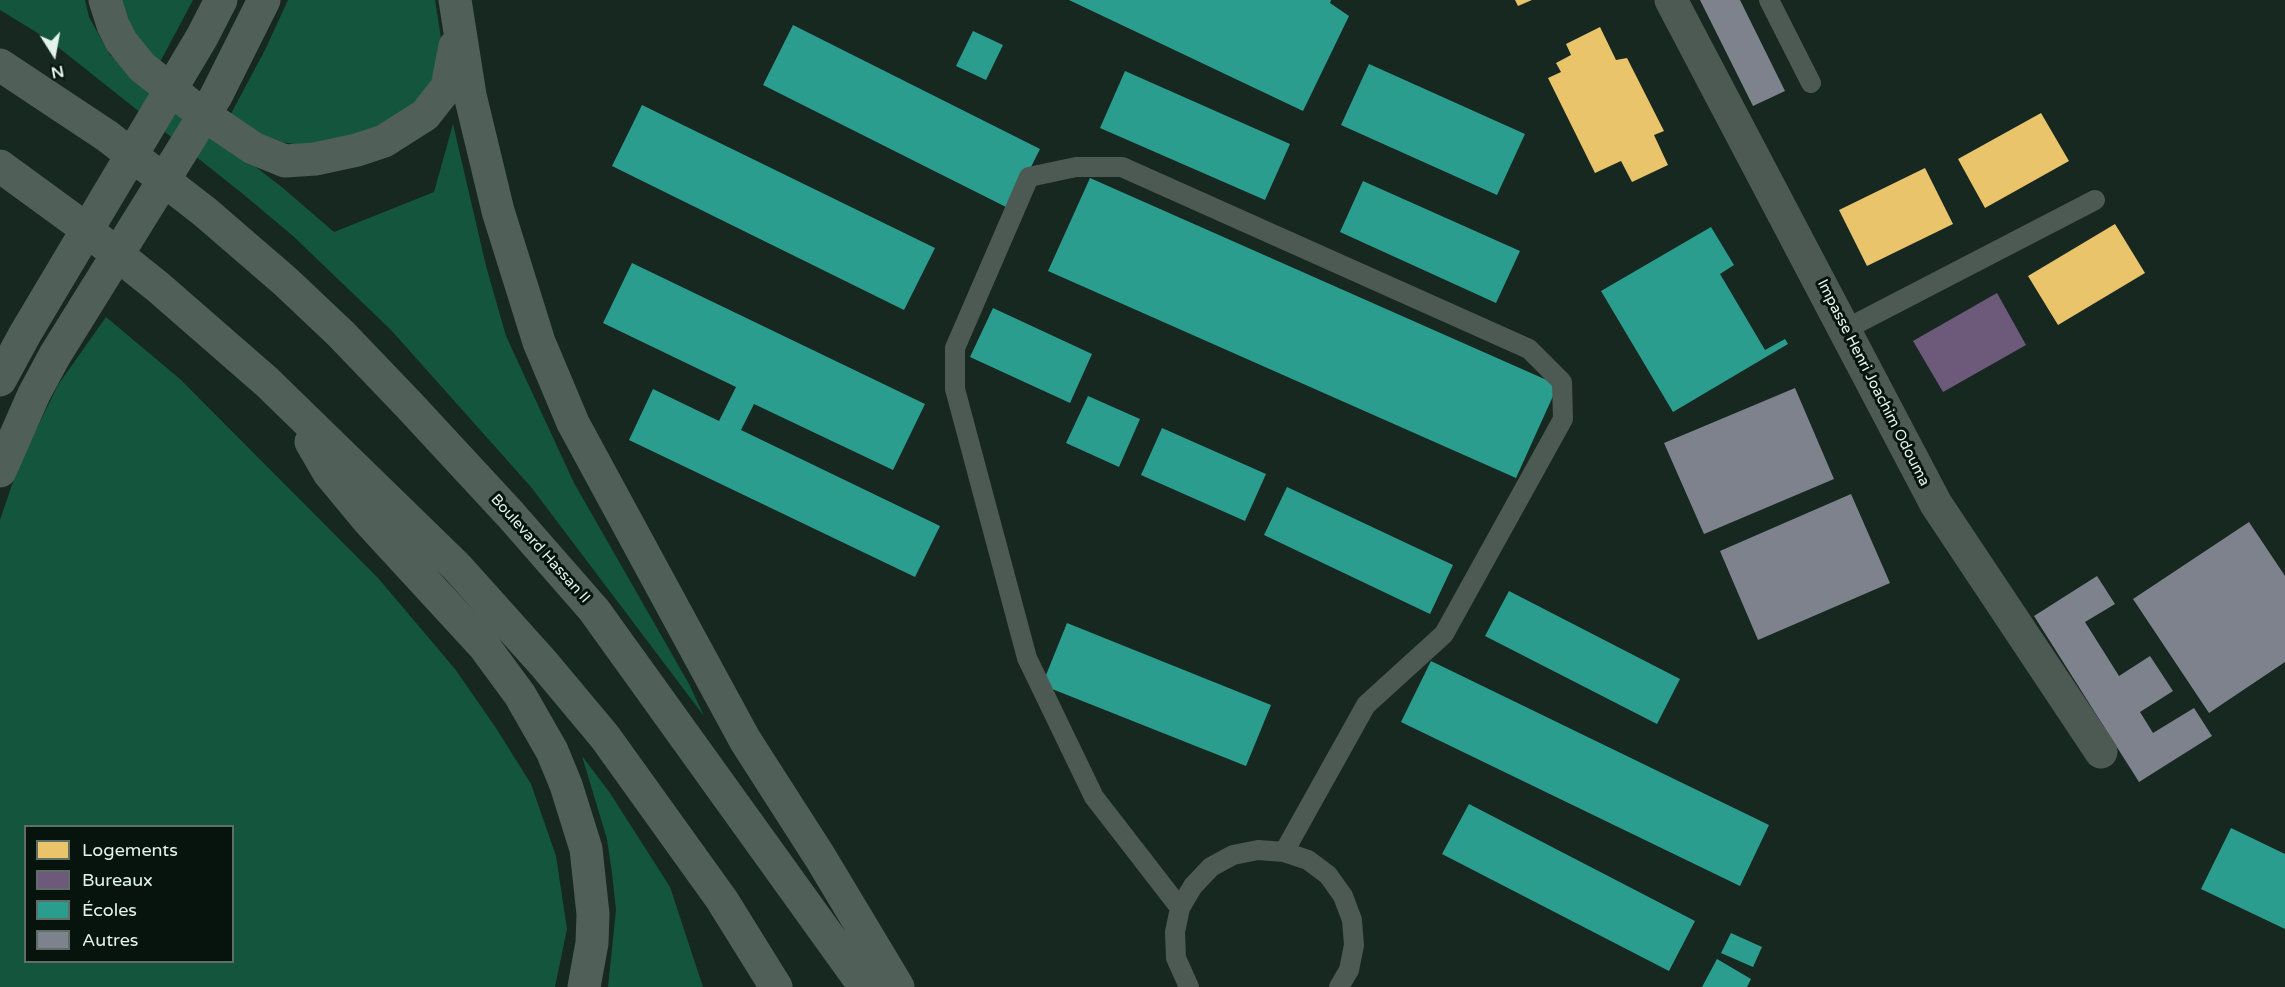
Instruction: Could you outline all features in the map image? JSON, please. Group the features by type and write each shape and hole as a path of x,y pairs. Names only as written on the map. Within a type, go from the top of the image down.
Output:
{"highway":[{"path":"105,0 121,41 142,68 196,110 253,148 285,161 308,160 357,150 384,141 425,115 447,87 454,50 456,5"},
{"path":"0,380 25,333 181,72 221,0"},
{"path":"0,471 30,403 55,355 216,96 264,0"},
{"path":"456,5 470,95 498,211 539,342 573,423 598,473 745,740 820,857 898,987"},
{"name":"Boulevard Hassan II","path":"0,65 98,130 150,168 238,240 341,334 510,514 586,601 865,987"},
{"path":"0,166 78,223 158,287 267,382 288,405 457,567 544,664 605,737 722,900 776,987"},
{"path":"288,405 329,473 368,520 484,646 537,723 552,751 566,785 586,849 593,914 592,943 585,987"}],"street":[{"name":"Impasse Henri Joachim Odouma","path":"1671,0 1936,504 2101,752"}],"lane":[{"path":"1769,0 1811,83"},
{"path":"1180,908 1094,797 1027,658 955,389 955,348 1029,177 1076,166 1122,167 1529,349 1562,382 1563,419 1444,634 1366,705 1284,852"},
{"path":"1846,329 2095,200"},
{"path":"1189,987 1176,958 1174,932 1180,908 1193,885 1211,867 1233,855 1258,850 1284,852 1308,860 1328,875 1343,896 1352,920 1354,945 1348,970 1339,987"}],"green space":[{"path":"0,0 85,0 89,17 110,55 283,188 334,232 434,192 453,124 486,266 506,336 574,483 689,684 704,716 531,487 391,330 293,236 49,40 0,10"},
{"path":"121,0 193,0 159,64 140,42"},
{"path":"288,0 435,0 441,38 441,55 424,101 358,136 301,145 281,142 227,121 265,50"},
{"path":"106,317 180,379 378,578 455,669 531,784 556,856 567,929 555,987 0,987 0,520 18,467 58,385"},
{"path":"582,756 610,793 670,887 703,987 608,987 616,910 612,873 607,839"}],"building: Logements":[{"path":"1515,0 1532,0 1518,6"},
{"path":"1600,27 1616,60 1627,58 1664,131 1654,135 1668,165 1632,182 1621,161 1595,173 1548,78 1561,72 1556,63 1571,55 1566,44"},
{"path":"2041,113 2069,161 1985,208 1958,159"},
{"path":"1925,168 1953,224 1867,266 1839,210"},
{"path":"2115,224 2145,273 2058,325 2028,276"}],"building: Bureaux":[{"path":"1997,293 2026,345 1943,392 1913,341"}],"building: Écoles":[{"path":"1069,0 1331,0 1330,3 1349,16 1303,111"},
{"path":"793,25 1040,149 1010,209 763,85"},
{"path":"973,31 1003,45 986,80 956,66"},
{"path":"1369,64 1525,134 1497,195 1341,125"},
{"path":"1125,71 1290,144 1265,200 1100,128"},
{"path":"642,105 935,248 904,310 612,166"},
{"path":"1090,178 1558,385 1516,478 1048,271"},
{"path":"1363,181 1520,251 1496,303 1340,232"},
{"path":"1711,227 1734,265 1720,274 1765,350 1785,339 1788,344 1673,412 1601,291"},
{"path":"632,263 925,404 893,470 754,404 741,430 940,526 915,577 629,440 653,389 719,421 736,387 603,323"},
{"path":"993,308 1092,354 1070,403 970,357"},
{"path":"1088,396 1140,419 1119,467 1066,443"},
{"path":"1162,428 1266,474 1245,521 1141,475"},
{"path":"1287,487 1453,565 1430,614 1264,535"},
{"path":"1509,591 1680,679 1657,724 1485,636"},
{"path":"1067,623 1271,705 1246,766 1042,685"},
{"path":"1431,661 1769,825 1740,886 1401,722"},
{"path":"1469,804 1695,921 1669,971 1442,854"},
{"path":"2231,828 2285,854 2285,929 2201,889"},
{"path":"1731,933 1762,947 1753,967 1721,953"},
{"path":"1717,959 1751,979 1747,987 1702,987"}],"building: Autres":[{"path":"1700,0 1740,0 1785,91 1753,106"},
{"path":"1795,388 1834,479 1704,534 1664,443"},
{"path":"1851,494 1890,583 1758,640 1720,551"},
{"path":"2249,522 2285,576 2285,662 2209,713 2133,599"},
{"path":"2097,576 2115,604 2085,622 2119,676 2150,656 2173,691 2140,712 2153,733 2194,708 2212,736 2139,782 2034,616"}]}
